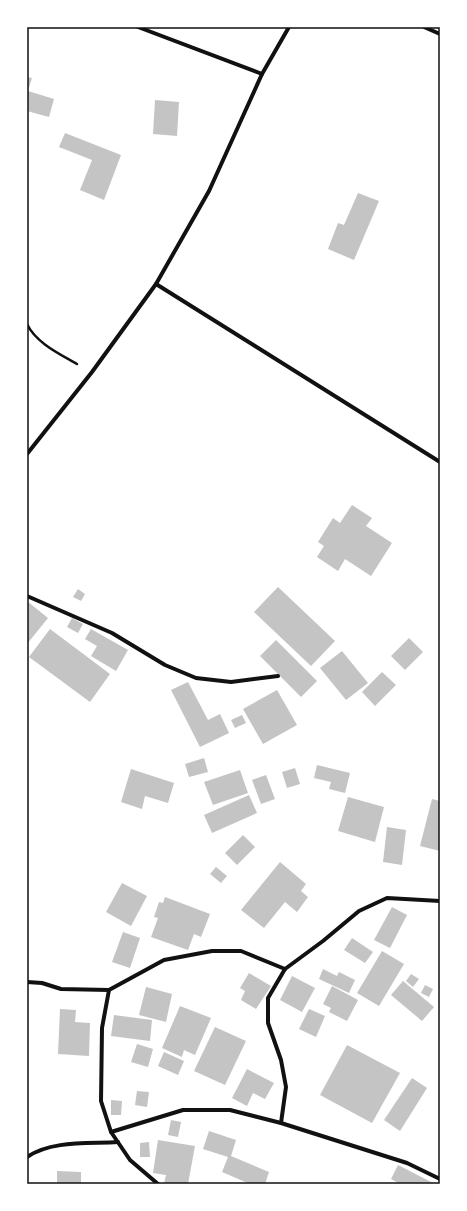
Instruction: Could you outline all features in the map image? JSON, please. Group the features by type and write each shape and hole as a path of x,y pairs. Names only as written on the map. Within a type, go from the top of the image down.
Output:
{"street":[{"path":"138,27 262,74"},
{"path":"27,454 92,372 156,284 208,191 262,74 289,27"},
{"path":"424,27 440,34"},
{"path":"156,284 440,462"},
{"path":"27,596 112,633 165,665 196,678 231,682 278,676"},
{"path":"281,1123 286,1087 281,1060 268,1023 268,998 285,969 324,941 359,911 387,898 440,901"},
{"path":"27,982 42,983 61,989 109,990 164,960 212,951 241,951 285,969"},
{"path":"109,990 102,1028 101,1101 111,1132 130,1160 158,1184"},
{"path":"111,1132 183,1110 230,1110 281,1123 407,1163 440,1179"},
{"path":"27,1157 36,1151 50,1147 118,1142"}],"path":[{"path":"27,324 30,332 53,350 92,372"}],"building":[{"path":"27,77 32,78 28,91 54,99 49,117 27,111"},
{"path":"155,100 179,102 177,136 153,134"},
{"path":"65,133 121,155 104,200 80,190 92,160 59,147"},
{"path":"358,193 379,201 354,260 328,249 338,223 344,225"},
{"path":"352,505 372,518 366,526 392,543 371,576 345,559 338,571 317,557 324,546 318,542 333,518 340,523"},
{"path":"278,587 335,641 311,666 254,612"},
{"path":"78,589 85,594 81,601 73,597"},
{"path":"27,601 48,618 27,644"},
{"path":"72,618 83,624 78,633 67,627"},
{"path":"50,629 110,674 90,702 29,657"},
{"path":"91,629 128,650 116,671 91,656 97,646 85,639"},
{"path":"409,638 423,652 405,670 391,656"},
{"path":"276,640 317,681 301,697 260,656"},
{"path":"342,651 368,683 346,700 320,668"},
{"path":"382,672 396,685 375,706 362,692"},
{"path":"188,682 208,720 220,714 229,733 200,747 171,690"},
{"path":"277,690 297,725 263,744 243,709"},
{"path":"242,715 246,723 235,728 231,720"},
{"path":"204,758 208,772 189,777 185,764"},
{"path":"317,765 350,773 345,793 329,789 331,782 314,778"},
{"path":"295,768 300,784 287,788 282,772"},
{"path":"131,769 174,783 168,803 145,796 142,809 121,802"},
{"path":"240,770 248,793 213,805 204,782"},
{"path":"266,775 275,799 261,804 252,780"},
{"path":"249,795 257,813 212,833 204,815"},
{"path":"348,797 384,807 375,842 338,831"},
{"path":"432,799 440,801 440,851 420,846"},
{"path":"387,827 406,830 402,865 383,862"},
{"path":"243,835 255,847 237,865 225,853"},
{"path":"280,862 306,884 301,891 308,897 297,912 285,902 264,928 241,910"},
{"path":"216,867 227,876 221,883 210,874"},
{"path":"122,883 147,896 131,926 106,912"},
{"path":"165,897 210,914 201,937 194,934 188,950 151,937 158,918 154,917 159,902 163,903"},
{"path":"392,907 407,915 390,948 374,940"},
{"path":"123,932 140,938 130,968 112,962"},
{"path":"352,938 373,952 365,963 344,950"},
{"path":"382,951 404,964 379,1006 357,993"},
{"path":"323,969 337,976 339,972 355,980 349,993 319,979"},
{"path":"249,973 271,986 256,1009 241,1000 245,991 240,988"},
{"path":"411,974 419,979 413,987 406,981"},
{"path":"292,976 315,988 302,1012 280,1000"},
{"path":"403,981 434,1007 422,1021 391,995"},
{"path":"425,985 433,989 429,997 421,993"},
{"path":"332,986 358,1000 347,1021 329,1012 331,1008 323,1004"},
{"path":"146,987 172,994 166,1022 139,1015"},
{"path":"180,1006 211,1018 195,1055 184,1050 182,1057 162,1048"},
{"path":"60,1009 76,1010 75,1022 90,1023 89,1056 58,1054"},
{"path":"309,1009 325,1016 316,1037 299,1029"},
{"path":"114,1015 152,1020 150,1041 111,1036"},
{"path":"215,1027 246,1041 225,1085 194,1071"},
{"path":"137,1044 153,1049 148,1067 131,1062"},
{"path":"347,1045 400,1073 372,1123 320,1095"},
{"path":"164,1052 184,1061 178,1075 158,1066"},
{"path":"247,1069 274,1083 265,1099 253,1093 247,1106 232,1098"},
{"path":"412,1078 427,1088 400,1131 384,1120"},
{"path":"137,1091 149,1092 147,1107 135,1105"},
{"path":"111,1100 122,1101 121,1115 111,1115"},
{"path":"171,1120 181,1122 178,1137 168,1135"},
{"path":"209,1131 236,1140 231,1156 269,1172 265,1184 250,1184 222,1172 228,1157 203,1149"},
{"path":"158,1140 195,1146 188,1184 164,1184 166,1175 153,1173"},
{"path":"149,1142 150,1157 140,1157 140,1143"},
{"path":"398,1165 433,1183 400,1184 391,1179"},
{"path":"57,1171 81,1172 81,1184 57,1184"}]}
